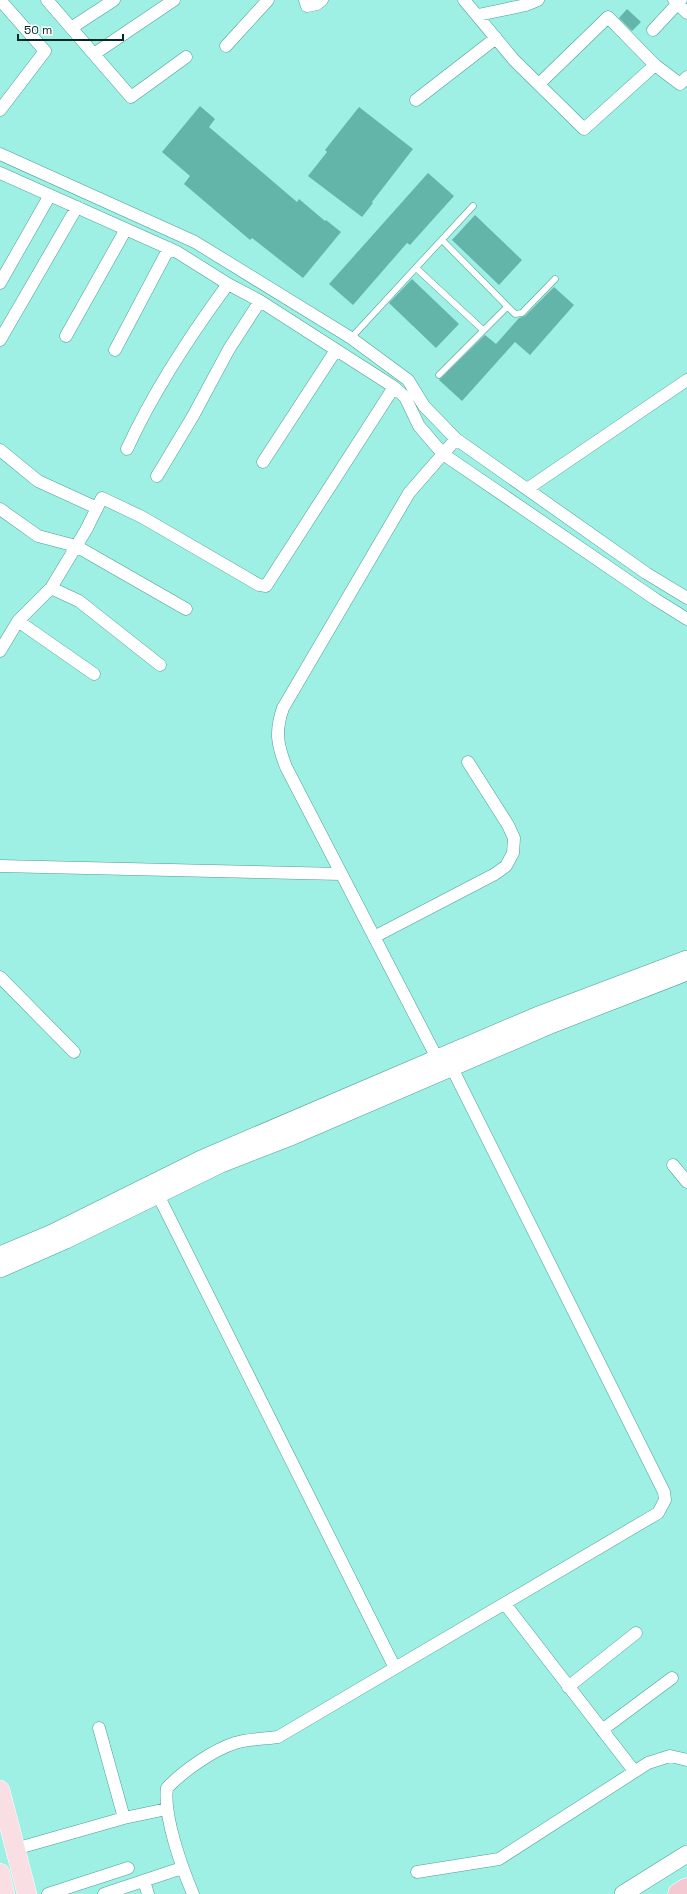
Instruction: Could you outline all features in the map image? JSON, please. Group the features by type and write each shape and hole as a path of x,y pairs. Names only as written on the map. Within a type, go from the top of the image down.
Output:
{"highway":[{"path":"679,1894 687,1889"}],"main road":[{"path":"0,1790 9,1818 15,1849 27,1894"},
{"path":"0,1873 5,1894"}],"street":[{"path":"0,0 45,51 0,110"},
{"path":"47,0 131,97 186,57"},
{"path":"71,28 114,0"},
{"path":"94,54 174,0"},
{"path":"226,46 268,0"},
{"path":"305,0 307,6 317,4 322,0"},
{"path":"464,0 514,60 584,129 655,65"},
{"path":"478,15 526,6 538,0"},
{"path":"653,30 678,1 687,13"},
{"path":"539,84 608,17 655,65 680,84 687,77"},
{"path":"416,100 496,38"},
{"path":"0,154 195,242 351,338 408,380 424,406 456,438 646,573 687,598"},
{"path":"0,173 169,248 228,284 260,301 394,387 405,397 420,426 443,454 687,619"},
{"path":"0,283 50,195"},
{"path":"0,340 77,207"},
{"path":"66,336 126,229"},
{"path":"115,350 169,248"},
{"path":"127,449 142,416 167,372 194,330 228,284"},
{"path":"157,476 193,416 229,349 260,301"},
{"path":"263,462 336,350"},
{"path":"527,488 687,380"},
{"path":"0,651 18,621 51,588 102,498 142,517 259,585 266,586 394,387"},
{"path":"437,1058 286,767 277,738 278,723 283,708 409,494 456,438"},
{"path":"0,450 38,480 97,508"},
{"path":"0,509 38,536 76,546 186,609"},
{"path":"51,588 79,602 160,666"},
{"path":"18,621 94,674"},
{"path":"374,937 495,874 506,866 513,853 514,838 508,825 468,762"},
{"path":"0,866 341,874"},
{"path":"0,1269 66,1240 221,1164 293,1136 553,1024 687,958"},
{"path":"0,1255 52,1233 201,1159 536,1016 687,972"},
{"path":"0,977 74,1052"},
{"path":"193,1894 182,1868 167,1809 167,1788 177,1777 193,1766 235,1743 278,1738 658,1513 665,1500 664,1492 452,1068"},
{"path":"673,1165 687,1182"},
{"path":"158,1195 395,1668"},
{"path":"505,1604 634,1771"},
{"path":"568,1687 636,1633"},
{"path":"602,1730 672,1678"},
{"path":"99,1728 124,1818"},
{"path":"417,1872 499,1859 648,1763 670,1756 684,1758 687,1760"},
{"path":"15,1849 124,1818 167,1809"},
{"path":"623,1894 687,1854"},
{"path":"48,1894 128,1868"},
{"path":"104,1894 182,1868"},
{"path":"144,1881 148,1894"}],"lane":[{"path":"351,338 473,206"},
{"path":"442,240 506,307 519,315 555,279"},
{"path":"416,268 483,330"},
{"path":"439,375 506,307"}],"building":[{"path":"627,9 641,22 632,31 619,18"},
{"path":"200,106 215,119 209,127 297,202 299,199 325,221 326,220 341,232 303,278 252,238 250,240 184,184 190,176 162,152"},
{"path":"359,107 413,149 362,217 308,176 327,152 325,150"},
{"path":"428,173 454,196 410,245 407,243 353,305 329,284"},
{"path":"475,215 522,260 499,285 452,240"},
{"path":"412,279 459,324 436,348 389,303"},
{"path":"554,287 574,305 530,355 515,342 462,401 439,380 485,335 496,344 519,318 525,316"}]}
